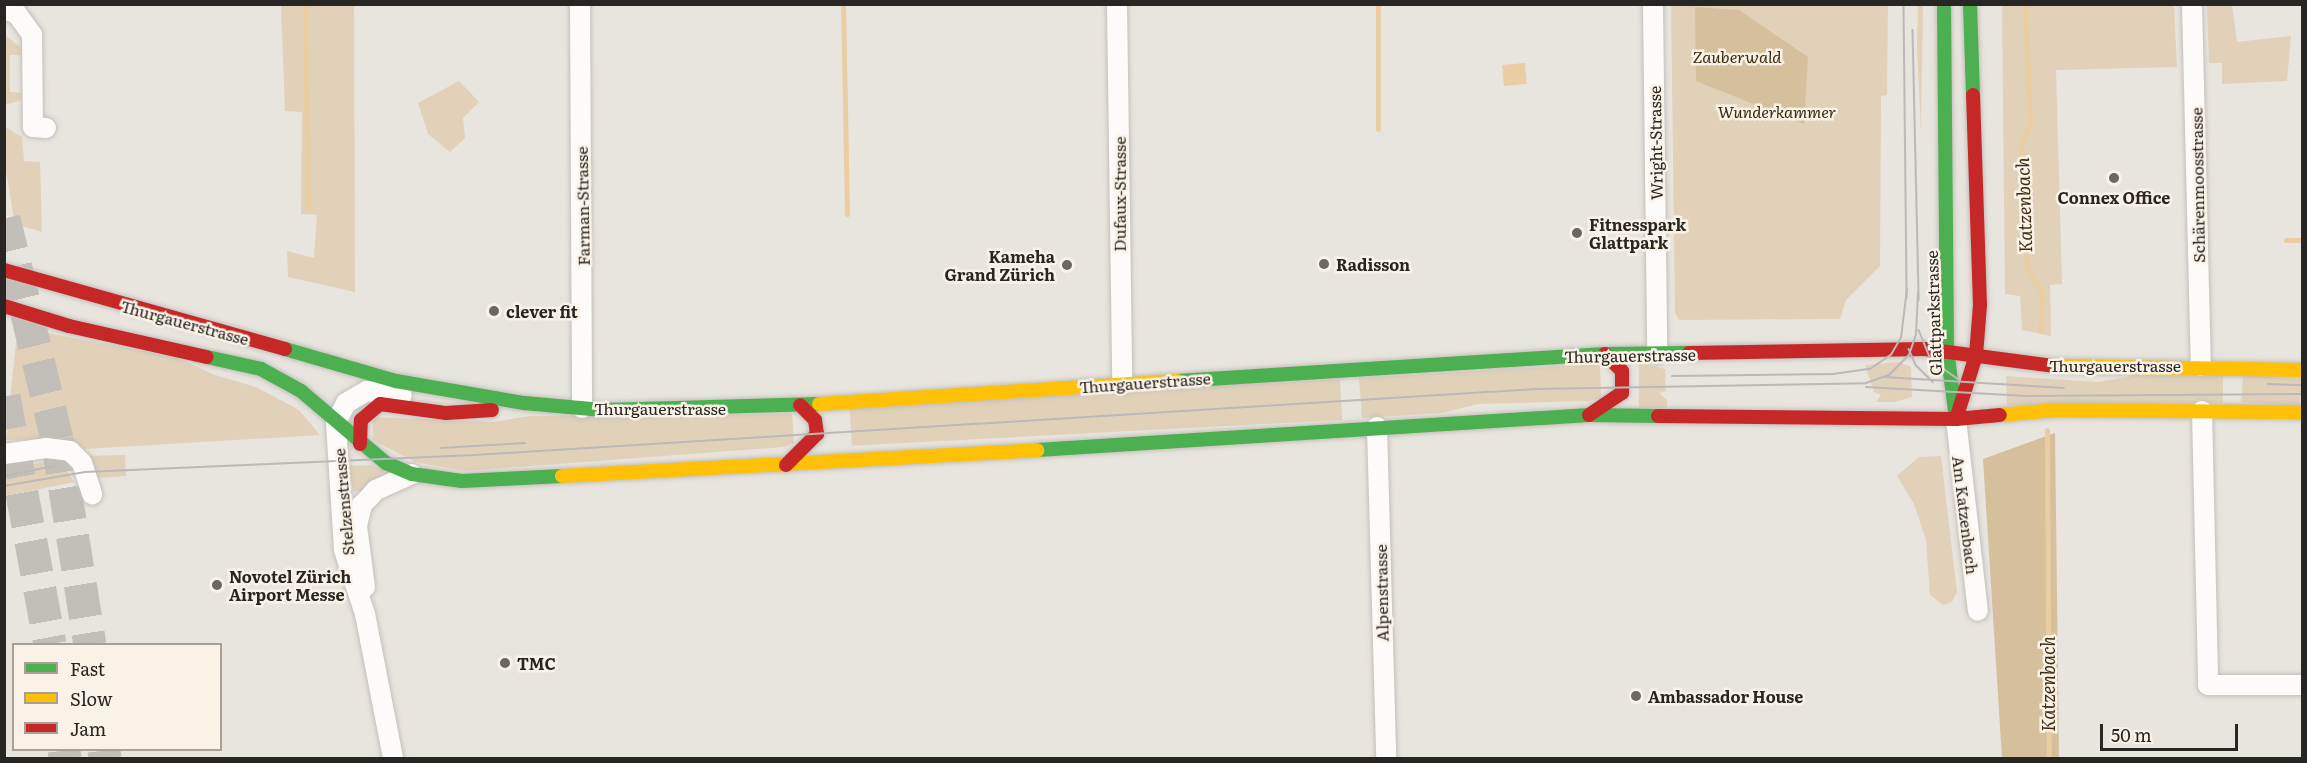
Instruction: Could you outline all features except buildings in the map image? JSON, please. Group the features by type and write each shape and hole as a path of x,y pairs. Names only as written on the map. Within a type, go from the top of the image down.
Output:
{"main road":[{"name":"Glattparkstrasse","path":"1944,4 1947,350 1956,418"},
{"name":"Glattparkstrasse","path":"1956,418 1976,355 1980,305 1970,4"},
{"name":"Thurgauerstrasse","path":"4,270 396,381 524,403 582,408 800,405 1605,354 1947,350 2062,367 2200,366 2302,370"},
{"name":"Thurgauerstrasse","path":"4,306 69,326 261,369 292,384 360,444 386,463 412,474 462,480 786,465 1589,415 1956,418 2056,410 2302,412"},
{"path":"1589,415 1622,393 1622,371 1605,354"},
{"path":"360,444 361,420 380,404 446,413 469,409 500,410 524,403"},
{"path":"786,465 805,450 817,434 815,420 800,405"}],"street":[{"name":"Farman-Strasse","path":"580,4 582,408"},
{"name":"Dufaux-Strasse","path":"1117,4 1122,384"},
{"name":"Wright-Strasse","path":"1653,4 1657,354"},
{"name":"Schärenmoosstrasse","path":"2192,4 2200,366"},
{"path":"4,9 17,14 32,35 33,127 46,128"},
{"path":"336,422 346,403 367,391 378,390 469,409"},
{"path":"2202,411 2208,685 2302,685"},
{"name":"Am Katzenbach","path":"1956,418 1977,611"},
{"name":"Stelzenstrasse","path":"336,422 344,550 364,614 393,759"},
{"name":"Alpenstrasse","path":"1377,428 1386,759"},
{"path":"4,454 46,448 70,451 82,464 92,494"},
{"name":"Stelzenstrasse","path":"364,614 367,597 357,537 359,515 376,490 412,474"}],"green space":[{"path":"281,5 354,5 355,292 288,277 287,251 314,258 317,215 301,214 302,112 285,111"},
{"name":"Wunderkammer","path":"1671,5 1888,5 1887,95 1881,96 1880,266 1846,300 1840,319 1679,320 1675,313"},
{"path":"1918,5 1923,5 1921,131 1917,47"},
{"path":"2002,5 2174,5 2177,67 2056,70 2062,284 2050,285 2051,336 2022,330 2020,296 2005,294"},
{"path":"2207,5 2232,5 2237,42 2291,36 2287,81 2222,84 2222,63 2209,63"},
{"name":"Zauberwald","path":"1695,7 1739,10 1808,57 1804,124 1696,81"},
{"path":"5,35 19,46 22,55 10,55 10,92 22,93 21,100 5,105"},
{"path":"459,81 479,102 463,118 465,138 450,152 428,134 418,103"},
{"path":"5,127 22,137 24,161 40,162 42,232 15,224 5,166"},
{"path":"31,330 175,357 215,375 256,387 299,410 320,435 85,449 66,438 6,440 16,342"},
{"path":"1639,362 1665,369 1666,391 1659,393 1667,400 1667,408 1639,408"},
{"path":"1899,362 1911,367 1912,397 1895,402 1876,402 1881,395 1874,392 1865,365"},
{"path":"1600,364 1601,398 1590,401 1478,404 1442,413 1362,418 1359,378"},
{"path":"2139,375 2223,375 2223,403 2007,406 2006,376 2098,382"},
{"path":"2243,375 2302,379 2300,406 2241,402"},
{"path":"1340,379 1342,420 852,446 850,405"},
{"path":"792,414 794,443 784,447 464,471 415,462 373,440 373,417 494,422 529,416"},
{"path":"2055,433 2059,758 2002,758 1983,459"},
{"path":"125,455 126,476 96,478 88,456"},
{"path":"1941,456 1957,592 1952,602 1943,605 1930,595 1926,540 1914,504 1897,476 1919,457"},
{"path":"60,459 74,482 5,496 5,470"},
{"path":"372,465 387,473 363,491 346,491 345,466"}],"shaded area":[{"path":"1525,63 1527,84 1504,86 1502,65"}],"waterway":[{"path":"305,4 308,208"},
{"path":"843,4 847,214"},
{"path":"1378,4 1378,129"},
{"name":"Katzenbach","path":"2025,4 2030,124 2021,142 2027,267 2042,293 2041,331"},
{"path":"2286,240 2302,240"},
{"name":"Katzenbach","path":"2047,430 2049,758"}],"tunnel":[{"path":"4,218 57,439 90,643"},
{"path":"4,396 50,643"},
{"path":"64,751 65,758"},
{"path":"104,751 105,758"}],"tram line":[{"path":"1904,4 1907,298"},
{"path":"1913,30 1919,300"},
{"path":"1672,376 1833,374 1870,369 1891,355 1901,338 1907,289"},
{"path":"4,486 85,472 475,455 1536,389 1866,383 1889,375 1909,355 1916,335 1918,293"},
{"path":"1919,330 1931,360 1958,379"},
{"path":"1909,349 1916,365 1933,382"},
{"path":"1884,377 2064,388"},
{"path":"2268,384 2302,385"},
{"path":"1866,387 2026,396 2302,394"},
{"path":"441,448 525,443"},
{"path":"4,476 54,466"}],"traffic: fast":[{"path":"1944,4 1947,350 1955,411"},
{"path":"1970,4 1973,95"},
{"path":"285,349 396,381 524,403 603,410 819,404"},
{"path":"1177,381 1605,354 1689,353"},
{"path":"207,357 261,369 301,391 386,463 412,474 462,481 562,476"},
{"path":"1037,450 1589,415 1658,416"}],"traffic: slow":[{"path":"2055,366 2302,370"},
{"path":"819,404 1177,381"},
{"path":"2000,415 2056,410 2302,412"},
{"path":"562,476 1037,450"}],"traffic: jam":[{"path":"1956,419 1976,355 1980,305 1973,95"},
{"path":"4,270 285,349"},
{"path":"4,306 69,326 207,357"},
{"path":"1689,353 1925,349 2055,366"},
{"path":"1589,415 1622,393 1622,371 1605,354"},
{"path":"360,444 361,420 380,404 446,413 492,410"},
{"path":"786,465 817,434 815,420 800,405"},
{"path":"1658,416 1956,419 2000,415"}],"place":[{"name":"Connex Office","path":"2114,178"},
{"name":"Fitnesspark Glattpark","path":"1577,233"},
{"name":"Radisson","path":"1324,264"},
{"name":"Kameha Grand Zürich","path":"1067,265"},
{"name":"clever fit","path":"494,311"},
{"name":"Novotel Zürich Airport Messe","path":"217,585"},
{"name":"TMC","path":"505,663"},
{"name":"Ambassador House","path":"1636,696"}]}
